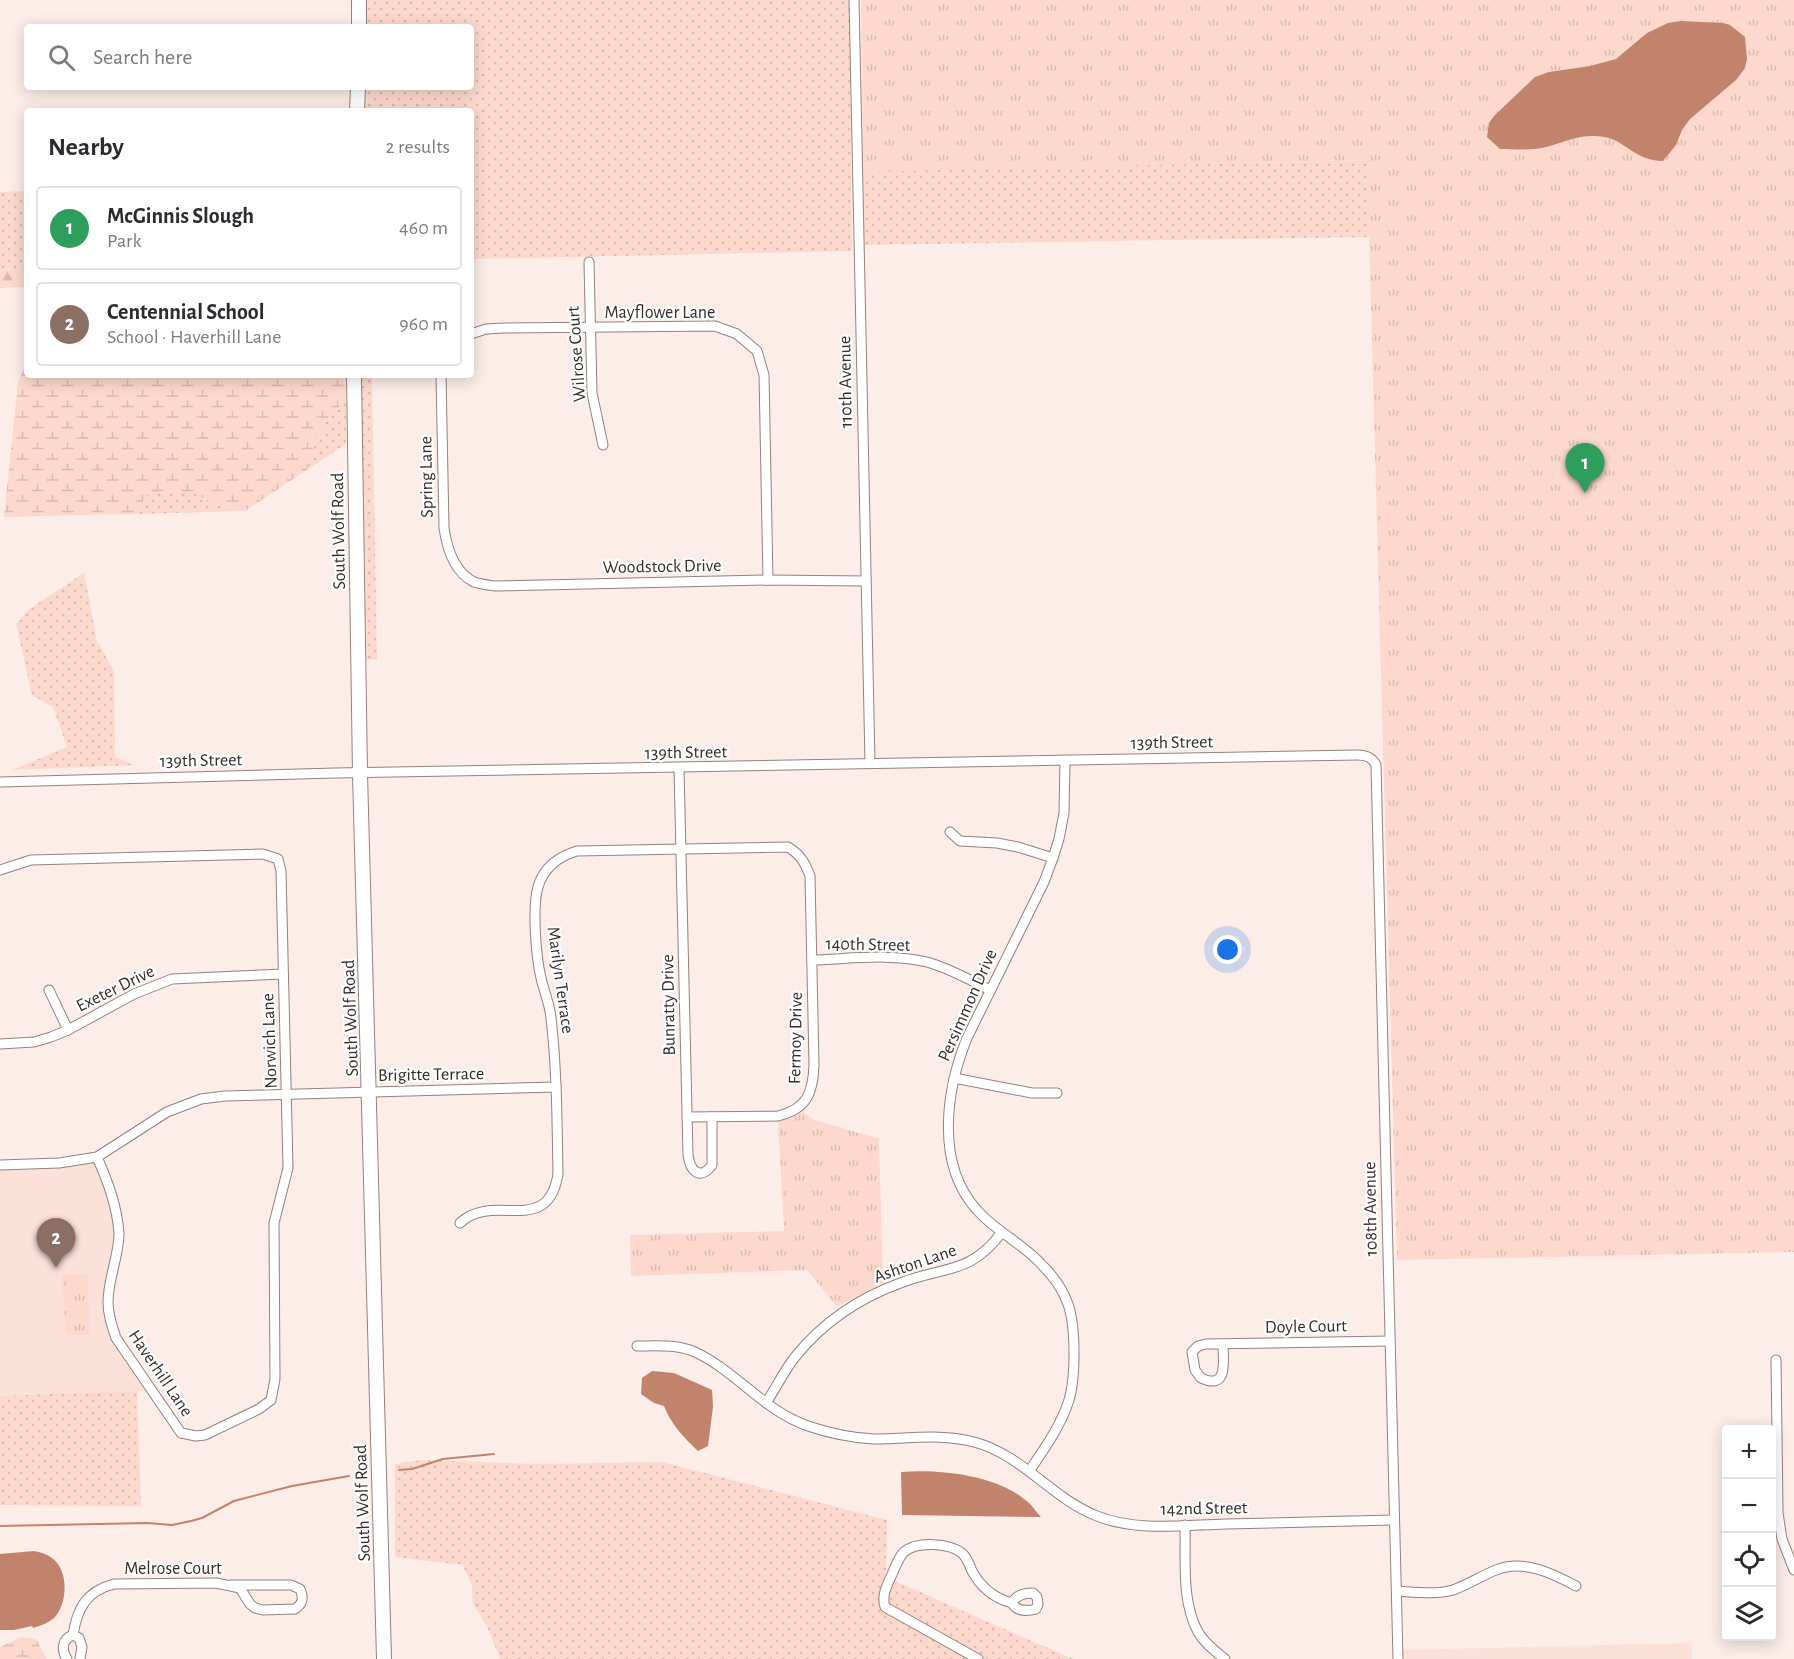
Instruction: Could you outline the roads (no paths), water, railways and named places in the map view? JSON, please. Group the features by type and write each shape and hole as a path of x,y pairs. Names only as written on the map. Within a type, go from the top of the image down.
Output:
{"main road":[{"path":"359,0 359,24"},
{"path":"357,108 358,90"},
{"name":"South Wolf Road","path":"354,378 360,774 384,1659"}],"street":[{"name":"110th Avenue","path":"854,0 870,763"},
{"name":"Wilrose Court","path":"589,262 592,393 603,445"},
{"name":"Mayflower Lane","path":"474,333 486,329 503,328 715,326 737,334 757,351 764,375 768,580"},
{"name":"Spring Lane","path":"441,378 444,528 447,546 453,560 463,573"},
{"name":"Woodstock Drive","path":"463,573 475,582 494,586 768,580 866,581"},
{"name":"139th Street","path":"0,782 870,763 1356,755 1365,755 1373,759"},
{"name":"108th Avenue","path":"1373,759 1376,765 1398,1659"},
{"name":"Persimmon Drive","path":"1030,1470 1060,1423 1069,1401 1073,1376 1072,1330 1068,1304 1043,1265 977,1210 956,1177 951,1156 950,1100 963,1047 1044,882 1053,858 1064,813 1065,760"},
{"name":"Bunratty Drive","path":"679,768 689,1165 693,1171 700,1173 712,1164 712,1117"},
{"path":"950,832 960,841 997,843 1053,858"},
{"name":"Marilyn Terrace","path":"460,1223 468,1215 480,1211 532,1209 542,1206 550,1199 556,1188 558,1174 556,1087 551,1015 537,956 536,898 539,882 555,861 577,851 788,847 799,854 810,876 812,960"},
{"name":"Norwich Lane","path":"0,870 31,860 263,854 278,859 281,871 288,1168 274,1223 275,1379 271,1400 259,1409 205,1435 181,1433"},
{"name":"140th Street","path":"812,960 897,958 927,962 954,972 990,990"},
{"name":"Fermoy Drive","path":"687,1117 778,1116 792,1113 803,1105 813,1083 812,960"},
{"name":"Exeter Drive","path":"0,1044 34,1042 68,1030 134,994 172,979 283,974"},
{"path":"49,990 68,1030"},
{"path":"954,1078 1032,1092 1058,1092"},
{"name":"Brigitte Terrace","path":"0,1165 59,1163 97,1157 167,1112 201,1099 225,1096 556,1087"},
{"name":"Haverhill Lane","path":"97,1157 115,1203 119,1234 108,1300 110,1320 116,1338 181,1433"},
{"name":"Ashton Lane","path":"766,1403 794,1358 832,1320 855,1304 904,1281 960,1267 978,1258 1002,1232"},
{"name":"Doyle Court","path":"1223,1344 1222,1375 1219,1380 1201,1378 1195,1370 1192,1359 1194,1348 1206,1344 1390,1341"},
{"name":"142nd Street","path":"637,1346 674,1347 693,1351 787,1417 808,1426 874,1439 932,1437 971,1441 1000,1451 1030,1470 1075,1505 1116,1523 1141,1526 1394,1520"},
{"path":"1776,1360 1778,1513 1782,1539 1794,1570"},
{"path":"1185,1525 1186,1584 1190,1612 1199,1633 1225,1659"},
{"path":"978,1659 885,1607 883,1600 885,1589 902,1554 911,1547 920,1546 954,1549 964,1554 976,1579 987,1590 998,1599 1012,1603"},
{"path":"1397,1591 1452,1590 1499,1569 1524,1566 1551,1572 1576,1586"},
{"name":"Melrose Court","path":"67,1659 63,1650 64,1642 73,1635 82,1605 87,1598 103,1587 126,1584 216,1583 291,1585 300,1589 303,1599 295,1610 263,1610 250,1604 240,1588 231,1585"},
{"path":"73,1635 81,1642 80,1659"}],"waterway":[{"path":"399,1470 412,1469 443,1459 494,1454"},
{"path":"0,1526 147,1523 172,1525 202,1518 234,1501 292,1486 349,1476"}],"place":[{"name":"McGinnis Slough","path":"1585,493"},
{"name":"Centennial School","path":"56,1268"}]}
